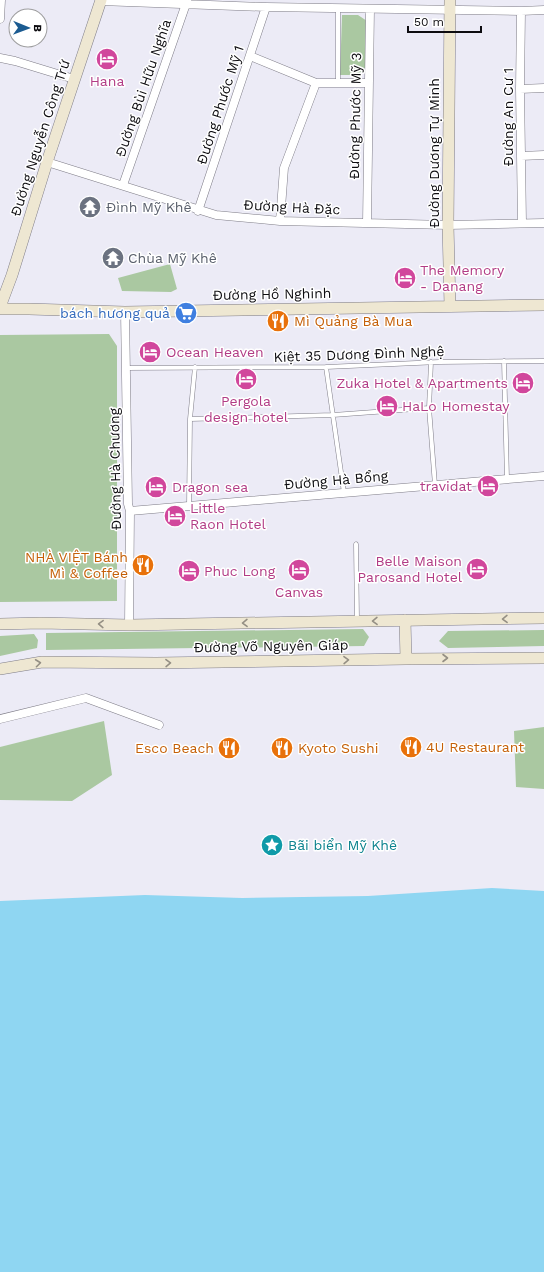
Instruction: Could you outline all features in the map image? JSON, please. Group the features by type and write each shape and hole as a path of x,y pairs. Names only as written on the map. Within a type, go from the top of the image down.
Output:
{"street":[{"path":"0,19 1,0"},
{"path":"100,0 186,2 266,7 370,9 450,5 521,10 544,10"},
{"name":"Đường Nguyễn Công Trứ","path":"0,308 12,275 100,0"},
{"name":"Đường Bùi Hữu Nghĩa","path":"123,185 186,2"},
{"name":"Đường Dương Tự Minh","path":"450,5 448,225 450,306"},
{"name":"Đường Phước Mỹ 1","path":"198,211 266,7"},
{"name":"Đường Phước Mỹ 3","path":"367,223 370,9"},
{"name":"Đường An Cư 1","path":"521,10 520,89 522,223"},
{"path":"250,56 316,84 368,83"},
{"path":"0,58 15,61 74,79"},
{"path":"280,221 284,168 316,84"},
{"path":"520,89 544,88"},
{"path":"521,156 544,155"},
{"name":"Đường Hà Đặc","path":"47,162 123,185 198,211 216,215 280,221 448,225 544,222"},
{"name":"Đường Hồ Nghinh","path":"0,308 125,312 544,305"},
{"name":"Đường Hà Chương","path":"125,312 126,507 129,625"},
{"name":"Đường Hà Bổng","path":"126,507 189,506 544,476"},
{"name":"Đường Võ Nguyên Giáp","path":"0,624 41,623 129,625 544,618"},
{"path":"405,620 406,659"},
{"name":"Đường Võ Nguyên Giáp","path":"0,669 42,662 156,663 544,658"},
{"path":"0,719 86,698 159,725"}],"lane":[{"path":"338,8 338,83"},
{"path":"504,361 507,479"},
{"name":"Kiệt 35 Dương Đình Nghệ","path":"126,368 326,367 431,362 544,361"},
{"path":"431,362 429,408 435,485"},
{"path":"189,506 190,419 195,367"},
{"path":"326,367 344,493"},
{"path":"190,419 333,415 429,408"},
{"path":"356,544 357,621"}],"green space":[{"path":"342,15 358,15 367,21 365,68 358,75 340,75"},
{"path":"170,264 177,289 171,292 122,291 118,278"},
{"path":"109,334 117,346 117,601 0,602 0,335"},
{"path":"363,629 369,637 364,646 46,650 46,633"},
{"path":"544,630 544,646 448,648 439,641 448,631"},
{"path":"34,634 38,640 37,648 0,656 0,636"},
{"path":"104,721 112,775 72,801 0,800 0,747"},
{"path":"544,727 544,789 516,787 514,731"}],"water":[{"path":"492,888 544,891 544,1272 0,1272 0,901 145,895 242,898 368,896"}],"place":[{"name":"Hana","path":"107,59"},
{"name":"Đình Mỹ Khê","path":"90,207"},
{"name":"Chùa Mỹ Khê","path":"113,258"},
{"name":"The Memory - Danang","path":"405,278"},
{"name":"bách hương quả","path":"186,313"},
{"name":"Mì Quảng Bà Mua","path":"278,321"},
{"name":"Ocean Heaven","path":"150,352"},
{"name":"Pergola design hotel","path":"246,379"},
{"name":"Zuka Hotel & Apartments","path":"523,383"},
{"name":"HaLo Homestay","path":"387,406"},
{"name":"travidat","path":"488,486"},
{"name":"Dragon sea","path":"156,487"},
{"name":"Little Raon Hotel","path":"175,516"},
{"name":"NHÀ VIỆT Bánh Mì & Coffee","path":"143,565"},
{"name":"Belle Maison Parosand Hotel","path":"477,569"},
{"name":"Canvas","path":"299,570"},
{"name":"Phuc Long","path":"189,571"},
{"name":"4U Restaurant","path":"411,747"},
{"name":"Esco Beach","path":"229,748"},
{"name":"Kyoto Sushi","path":"282,748"},
{"name":"Bãi biển Mỹ Khê","path":"272,845"}]}
